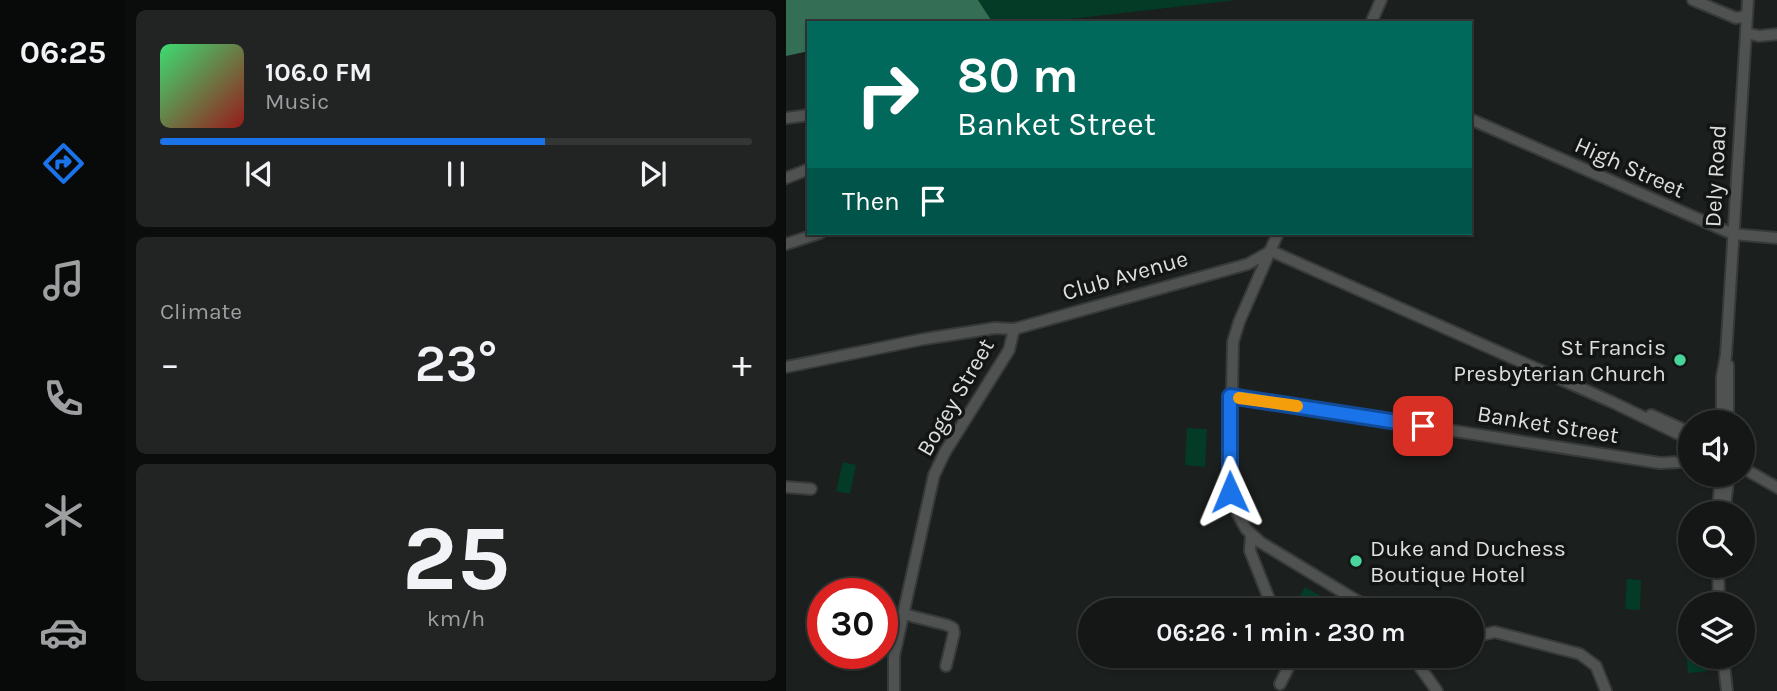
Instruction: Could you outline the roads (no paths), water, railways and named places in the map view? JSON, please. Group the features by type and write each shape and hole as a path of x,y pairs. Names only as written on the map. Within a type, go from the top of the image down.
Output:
{"street":[{"path":"1372,21 1381,0"},
{"path":"1692,0 1736,18 1746,16"},
{"name":"Dely Road","path":"1722,410 1748,0"},
{"path":"1746,33 1759,36 1777,34"},
{"path":"786,118 807,115"},
{"name":"High Street","path":"1472,120 1733,234 1777,238"},
{"path":"786,178 807,170"},
{"path":"786,244 814,235"},
{"path":"1277,235 1236,332 1230,396 1230,492 1237,514 1251,535 1272,551 1352,598"},
{"path":"1271,251 1678,434"},
{"name":"Club Avenue","path":"786,368 961,333 995,328 1014,329 1249,264 1271,251"},
{"path":"1249,264 1256,286"},
{"name":"Bogey Street","path":"894,691 894,656 938,465 1005,356 1014,329"},
{"name":"Dely Road","path":"1726,355 1728,410"},
{"name":"Banket Street","path":"1230,396 1660,463 1678,462"},
{"path":"1612,402 1678,426"},
{"path":"1755,467 1777,480"},
{"path":"1755,475 1777,488"},
{"path":"786,487 811,489"},
{"path":"1251,535 1250,551 1269,598"},
{"path":"903,614 953,628 946,666"},
{"path":"1484,634 1495,632 1580,654 1596,666 1606,691"},
{"path":"1280,684 1288,668"},
{"path":"1421,668 1437,691"},
{"path":"1724,669 1726,691"}],"place":[{"name":"St Francis Presbyterian Church","path":"1680,360"},
{"name":"Duke and Duchess Boutique Hotel","path":"1356,561"}]}
